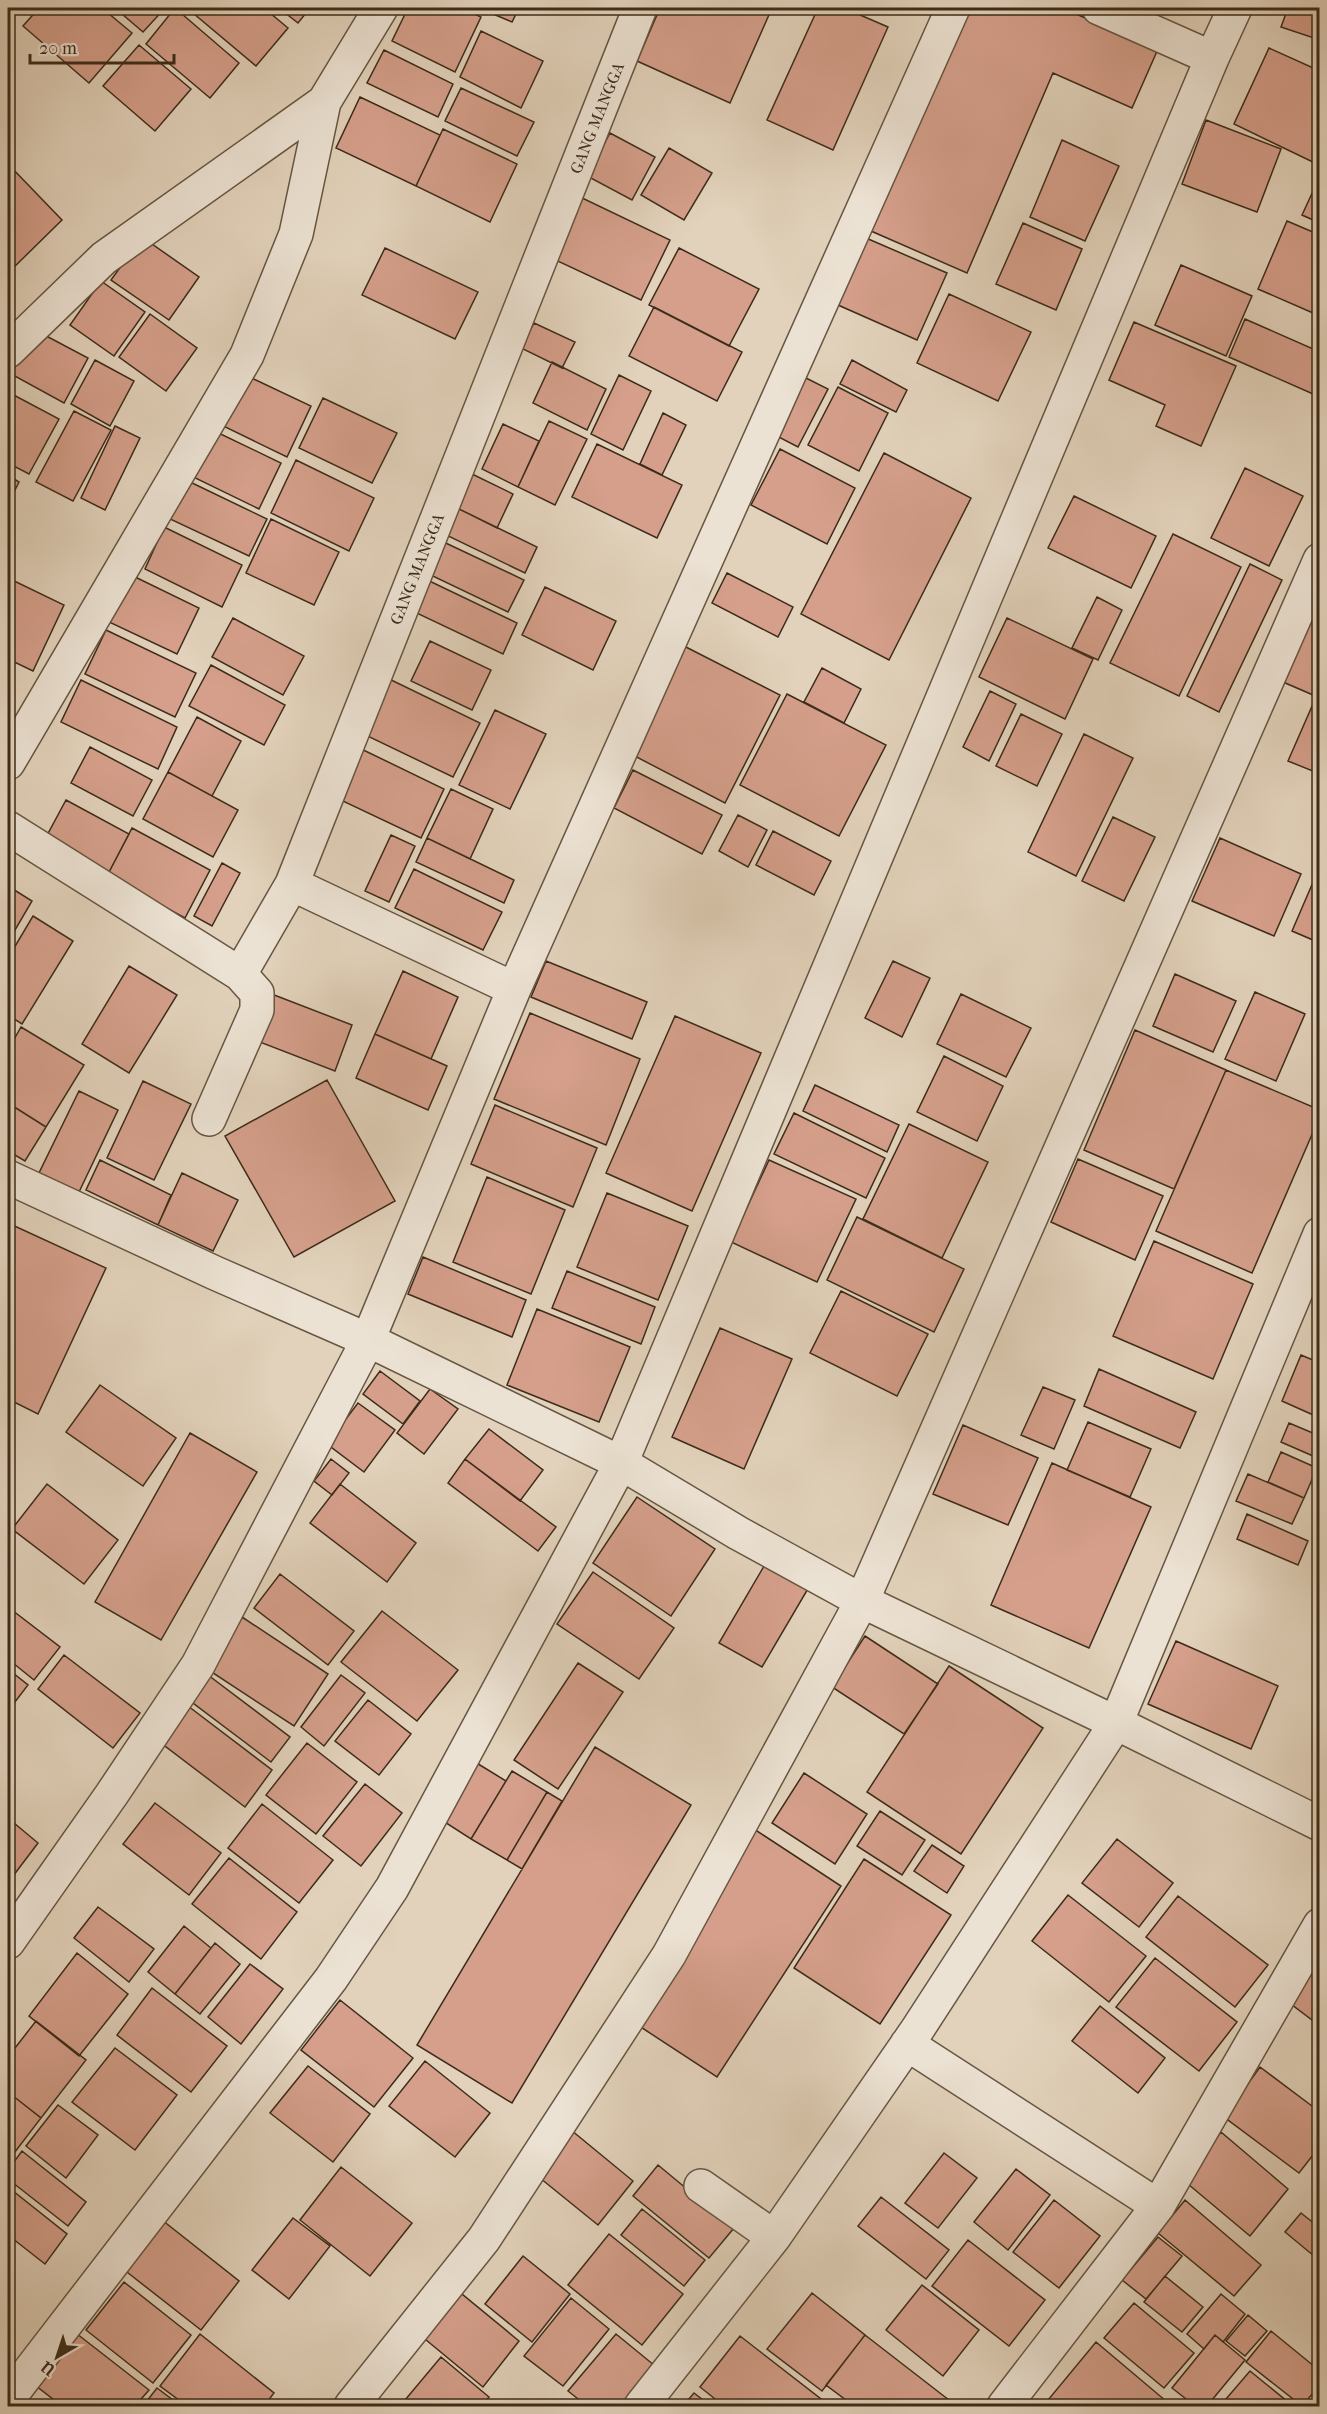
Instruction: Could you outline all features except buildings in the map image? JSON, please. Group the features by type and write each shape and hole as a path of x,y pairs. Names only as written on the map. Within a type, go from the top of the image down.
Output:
{"street":[{"path":"8,763 247,355 296,234 324,102 381,8"},
{"name":"GANG MANGGA","path":"240,974 292,884 640,8"},
{"path":"8,1942 112,1794 198,1665 368,1340 514,989 953,8"},
{"path":"1099,8 1212,58"},
{"path":"8,2399 331,1979 392,1888 621,1463 1235,8"},
{"path":"8,351 104,258 324,102"},
{"path":"351,2406 484,2239 669,1955 862,1601 1320,560"},
{"path":"8,828 240,974 257,993 257,1010 209,1119"},
{"path":"292,884 514,989"},
{"path":"8,1177 215,1273 368,1340 621,1463 738,1533 862,1601 1320,1824"},
{"path":"641,2406 774,2237 907,2044 1116,1723 1320,1234"},
{"path":"1004,2406 1158,2206 1320,1925"},
{"path":"907,2044 1158,2206"},
{"path":"701,2186 774,2237"}]}
